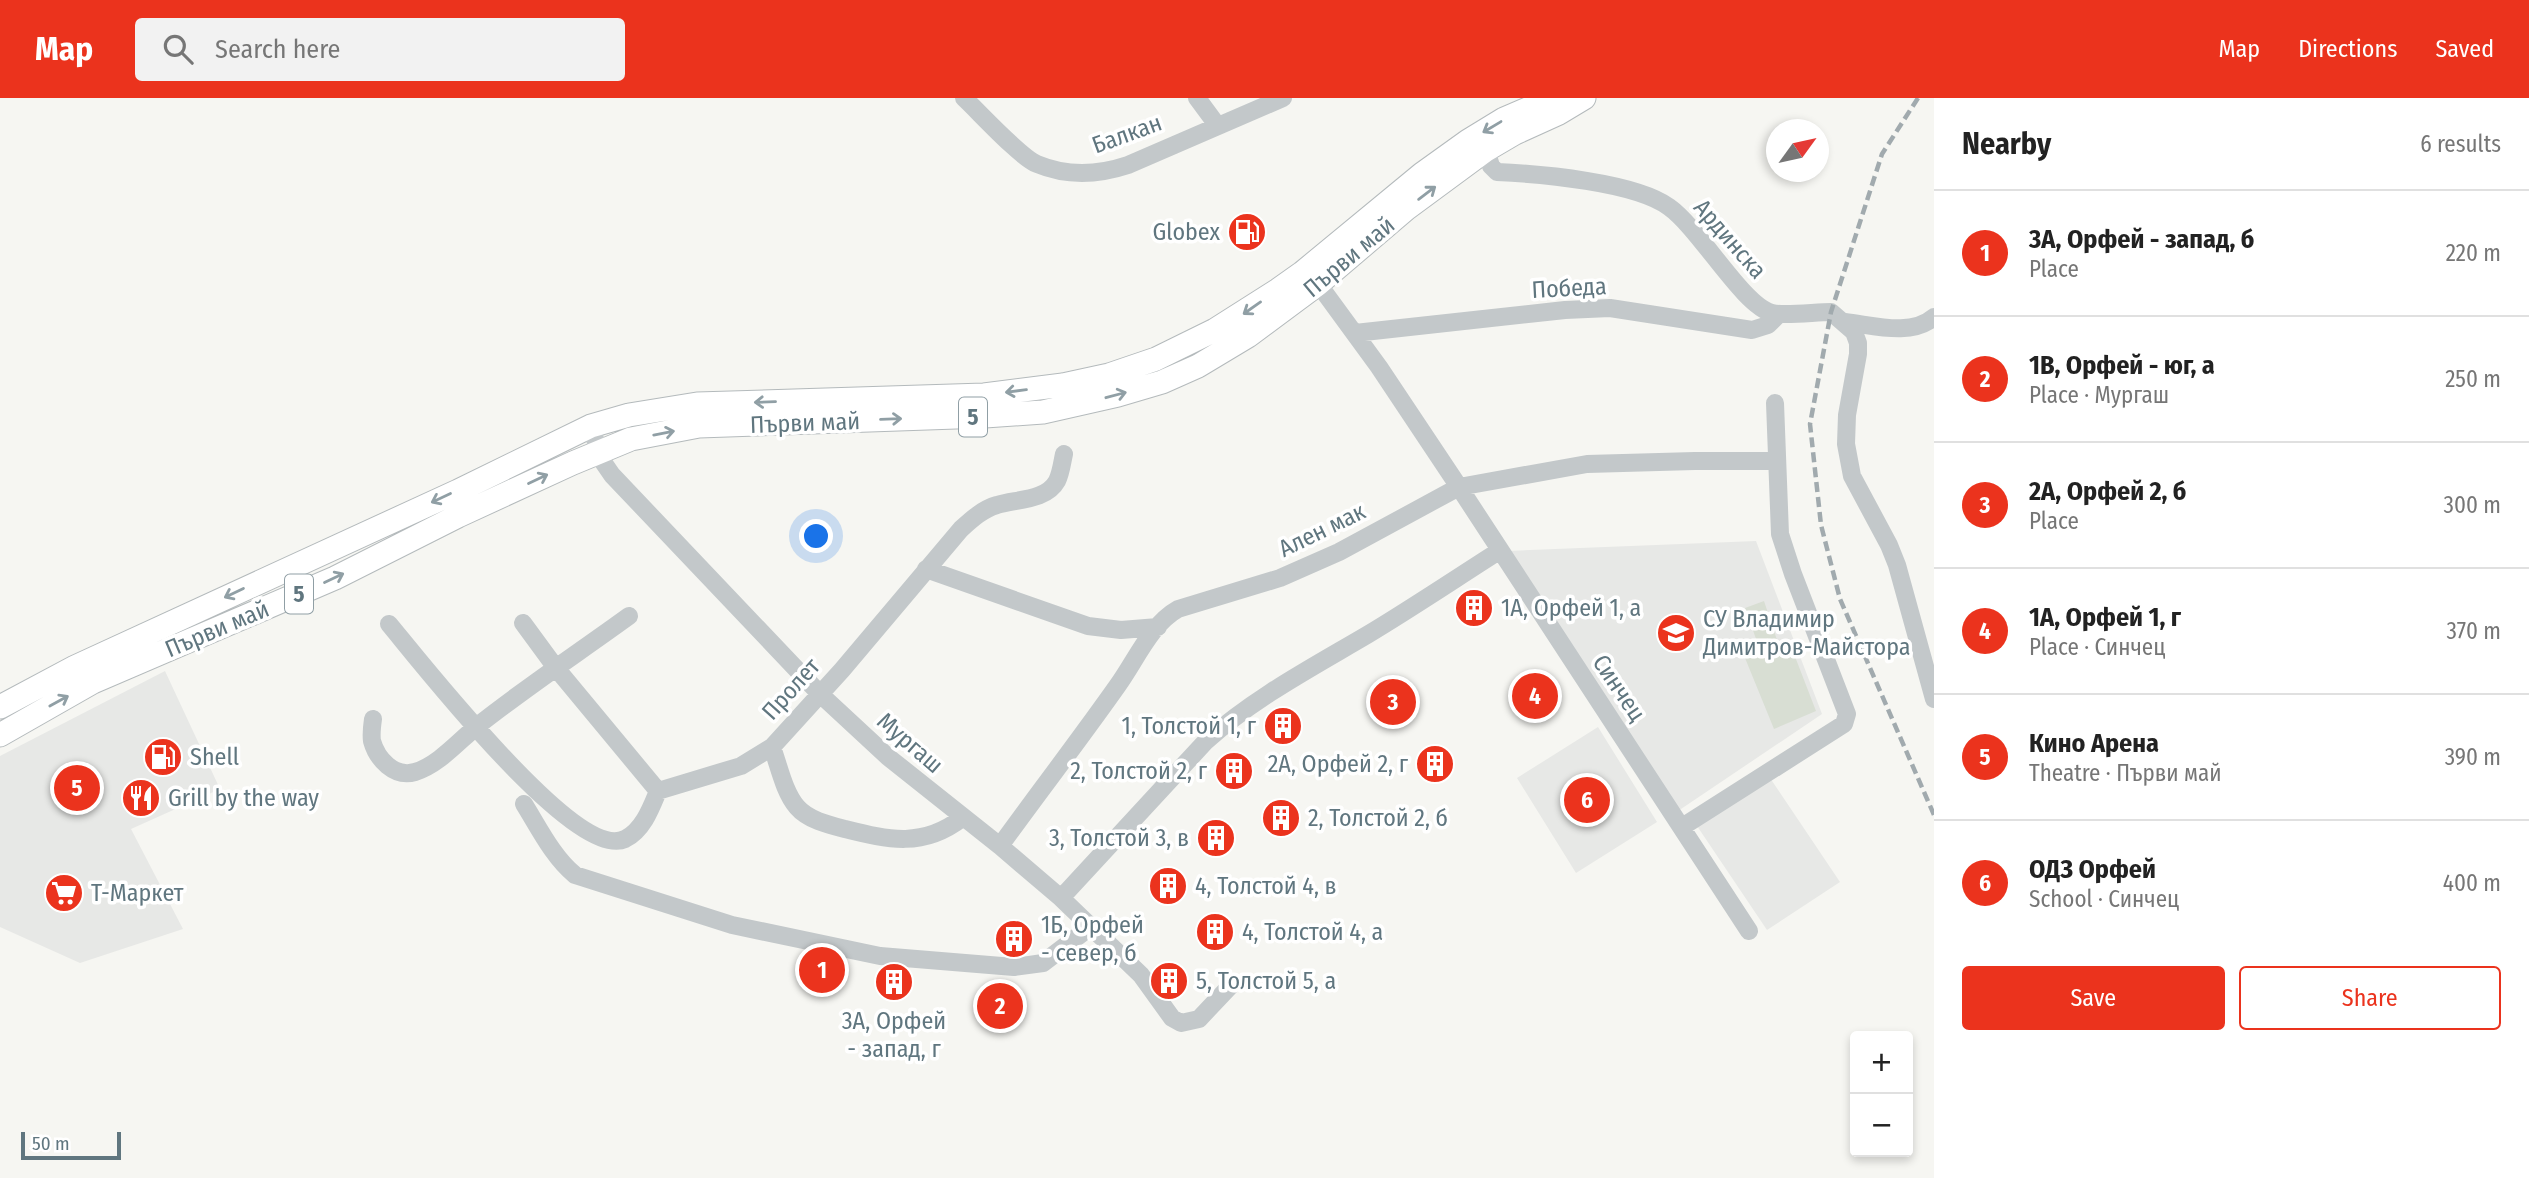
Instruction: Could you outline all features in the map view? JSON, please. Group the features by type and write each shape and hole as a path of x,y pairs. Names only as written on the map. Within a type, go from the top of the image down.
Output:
{"main road":[{"name":"Първи май","path":"0,735 93,682 335,578 458,516 631,439 699,426 1043,412 1163,382 1198,366 1248,336 1422,174 1504,119 1553,98"},
{"name":"Първи май","path":"0,708 75,667 423,507 591,426 629,415 697,404 984,395 1063,385 1109,375 1156,359 1313,276 1486,149 1584,98"}],"street":[{"name":"Балкан","path":"964,98 1036,164 1081,174 1105,172 1128,164 1283,98"},
{"path":"1197,98 1217,125"},
{"name":"Ардинска","path":"1486,149 1491,166 1497,172 1610,186 1652,197 1681,216 1711,250 1746,297 1765,310 1779,314 1831,312 1845,322 1901,328 1919,327 1934,317"},
{"name":"Синчец","path":"1313,276 1355,333 1459,487 1749,931"},
{"name":"Победа","path":"1355,333 1565,310 1611,308 1752,330 1768,325 1779,314"},
{"path":"1845,322 1854,332 1858,343 1847,415 1846,444 1852,477 1897,565 1934,699"},
{"path":"1682,827 1844,724 1847,714 1793,575 1780,534 1775,403"},
{"name":"Мургаш","path":"591,426 599,452 612,475 820,694 888,757 1000,846 1060,898 1141,975 1172,1018 1181,1023 1199,1019 1232,984"},
{"name":"Пролет","path":"658,791 741,766 772,747 976,515 995,505 1047,491 1057,480 1064,454"},
{"name":"Ален мак","path":"1000,846 1158,627 1168,615 1178,609 1280,578 1339,552 1459,487 1587,464 1777,461"},
{"path":"1060,898 1206,741 1230,719 1499,551"},
{"path":"926,569 1088,626 1121,631 1158,627"},
{"path":"373,719 371,738 387,767 398,772 413,773 427,766 629,616"},
{"path":"389,624 476,727 541,795 583,828 604,838 617,841 625,839 636,831 647,817 658,791 556,668 523,623"},
{"path":"772,747 796,806 804,814 827,824 882,838 903,840 929,836 962,818"},
{"path":"524,804 555,854 575,876 745,928 880,957 1014,967 1043,963 1090,927"}],"shaded area":[{"name":"СУ Владимир Димитров-Майстора","path":"1756,541 1822,714 1678,811 1508,551"},
{"path":"1764,601 1778,643 1760,650 1745,608"},
{"path":"1789,641 1816,711 1774,729 1745,658"},
{"path":"165,671 220,789 131,829 183,929 80,963 0,927 0,756"},
{"path":"1598,727 1657,822 1576,873 1517,778"},
{"path":"1768,775 1840,882 1767,930 1695,823"}],"railway":[{"path":"1918,98 1882,154 1831,312 1810,424 1821,525 1840,599 1934,815"}],"place":[{"name":"Globex","path":"1247,232"},
{"name":"1А, Орфей 1, а","path":"1474,608"},
{"name":"СУ Владимир Димитров-Майстора","path":"1676,633"},
{"name":"1А, Орфей 1, г","path":"1535,696"},
{"name":"2А, Орфей 2, б","path":"1393,702"},
{"name":"1, Толстой 1, г","path":"1283,726"},
{"name":"Shell","path":"163,757"},
{"name":"2А, Орфей 2, г","path":"1435,764"},
{"name":"2, Толстой 2, г","path":"1234,771"},
{"name":"Кино Арена","path":"77,788"},
{"name":"Grill by the way","path":"141,798"},
{"name":"ОДЗ Орфей","path":"1587,800"},
{"name":"2, Толстой 2, б","path":"1281,818"},
{"name":"3, Толстой 3, в","path":"1216,838"},
{"name":"4, Толстой 4, в","path":"1168,886"},
{"name":"Т-Маркет","path":"64,893"},
{"name":"4, Толстой 4, а","path":"1215,932"},
{"name":"1Б, Орфей - север, б","path":"1014,939"},
{"name":"3А, Орфей - запад, б","path":"822,970"},
{"name":"5, Толстой 5, а","path":"1169,981"},
{"name":"3А, Орфей - запад, г","path":"894,982"},
{"name":"1В, Орфей - юг, а","path":"1000,1006"}]}
